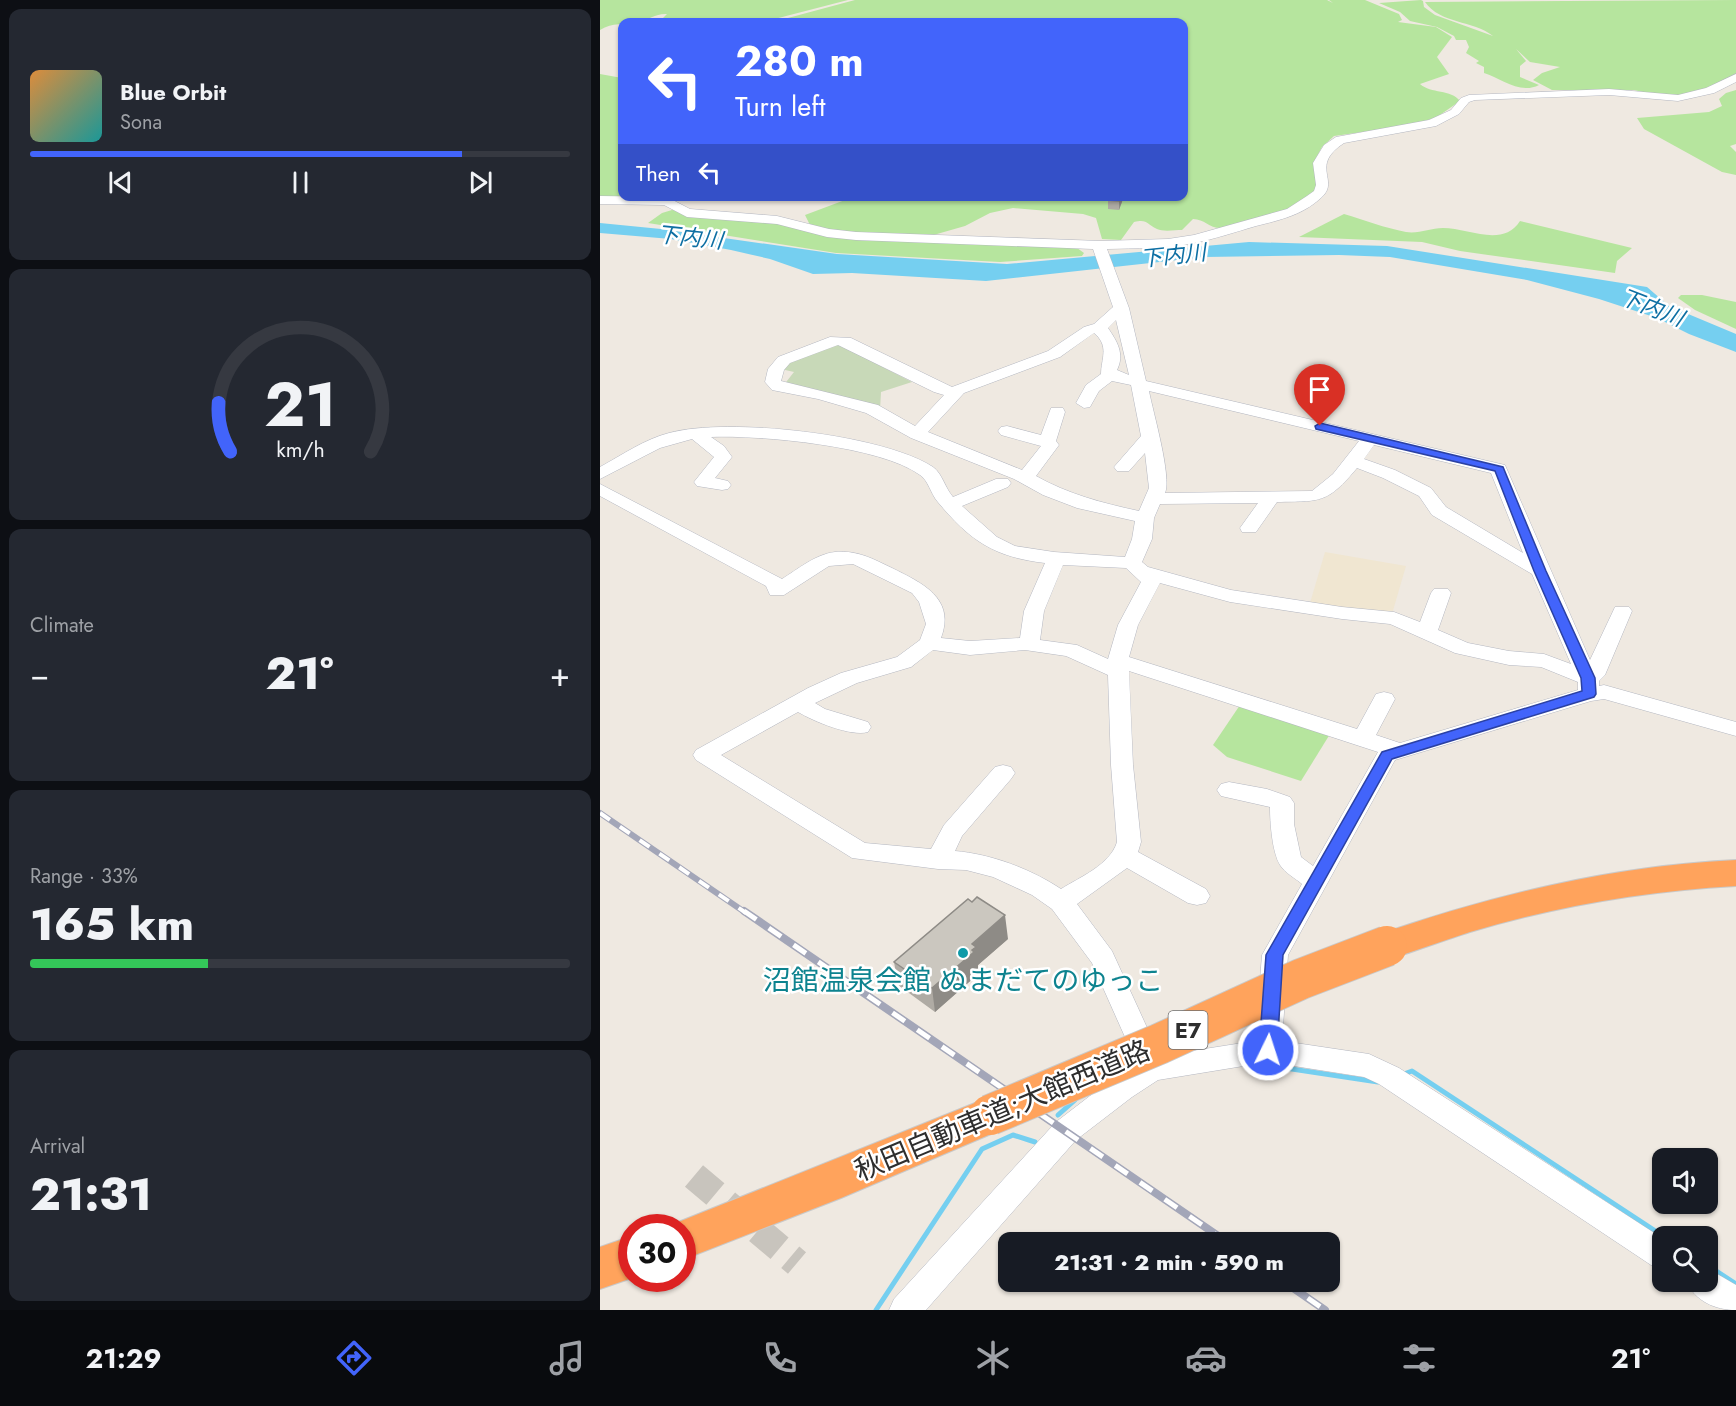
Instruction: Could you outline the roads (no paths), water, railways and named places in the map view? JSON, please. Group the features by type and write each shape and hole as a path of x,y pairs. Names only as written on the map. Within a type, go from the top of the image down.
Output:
{"highway":[{"name":"秋田自動車道;大館西道路","path":"696,1235 826,1184 1159,1044 1301,979 1387,946 1494,911 1608,887 1709,874 1736,873"},
{"path":"600,1268 618,1262"}],"street":[{"path":"667,201 678,209 701,216 777,220 827,233 856,236 1096,245 1168,243 1195,239 1292,212 1320,192 1322,185 1319,164 1328,148 1340,140 1432,123 1455,112 1465,100 1473,97 1609,92 1678,98 1703,93 1736,77"},
{"path":"600,200 618,200"},
{"path":"1061,902 1107,872 1125,856 1129,842 1122,765 1118,665 1128,626 1149,590 1150,581 1138,567 1145,518 1158,488 1139,383 1121,308 1096,245"},
{"path":"917,434 955,393 978,381 1054,354 1089,330 1099,327 1121,308"},
{"path":"1099,327 1107,336 1113,350 1113,363 1108,372 1110,375"},
{"path":"955,393 940,389 845,341 828,341 784,360 776,369 773,382 778,387 820,394 872,408 917,434 1083,504 1145,518"},
{"path":"1110,375 1499,469 1589,686"},
{"path":"1084,403 1092,388 1110,375"},
{"path":"1025,478 1049,448 1047,442 1057,412"},
{"path":"1007,431 1047,442"},
{"path":"696,432 702,441 717,448 723,457 703,482 722,485"},
{"path":"600,474 673,437 696,432 760,434 836,442 884,452 929,472 937,489 951,504 998,546 1017,553 1138,567 1230,596 1342,613 1394,618 1462,648 1509,658 1544,661 1604,692 1736,729"},
{"path":"1123,467 1150,437"},
{"path":"1153,498 1316,496 1326,490 1353,461 1370,438"},
{"path":"913,463 941,444"},
{"path":"1353,461 1389,474 1425,492 1439,511 1540,571"},
{"path":"951,504 1002,483"},
{"path":"600,489 775,583 777,591 822,562 834,558 856,558 919,589 929,600 936,624 929,643 904,662 849,678 704,755 861,852 966,861 1000,870 1041,888 1061,902 1103,958 1152,1068"},
{"path":"1249,528 1270,496"},
{"path":"1030,645 1029,634 1032,619 1057,557"},
{"path":"1427,631 1441,593"},
{"path":"1268,1050 1275,955 1387,755 1589,686 1622,611"},
{"path":"929,643 970,648 1030,645 1070,650 1400,751"},
{"path":"1363,738 1384,699"},
{"path":"799,703 817,714 860,726"},
{"path":"938,860 952,831 1003,773"},
{"path":"1229,790 1267,797 1282,803 1282,824 1290,861 1316,882"},
{"path":"1125,856 1197,896"},
{"path":"905,1310 1066,1131 1122,1088 1152,1068 1268,1050 1369,1066 1389,1076 1652,1248"},
{"path":"1718,1291 1736,1303"}],"water":[{"name":"下内川","path":"600,223 661,229 837,254 1007,264 1249,242 1387,246 1647,287 1669,306 1736,334 1736,352 1689,334 1657,318 1599,299 1527,280 1390,257 1339,255 1205,257 986,281 852,273 813,274 770,259 731,250 671,239 600,233"}],"waterway":[{"path":"1252,1063 1378,1082"},
{"path":"1404,1074 1412,1071 1652,1229"},
{"path":"1058,1115 1075,1100"},
{"path":"876,1310 982,1149 1013,1135 1035,1142"},
{"path":"1718,1272 1736,1284"}],"tunnel":[{"path":"694,1176 797,1263"}],"railway":[{"path":"600,813 746,913"},
{"path":"744,911 1212,1232"},
{"path":"1299,1292 1325,1310"}],"place":[{"name":"沼館温泉会館 ぬまだてのゆっこ","path":"963,953"}]}
